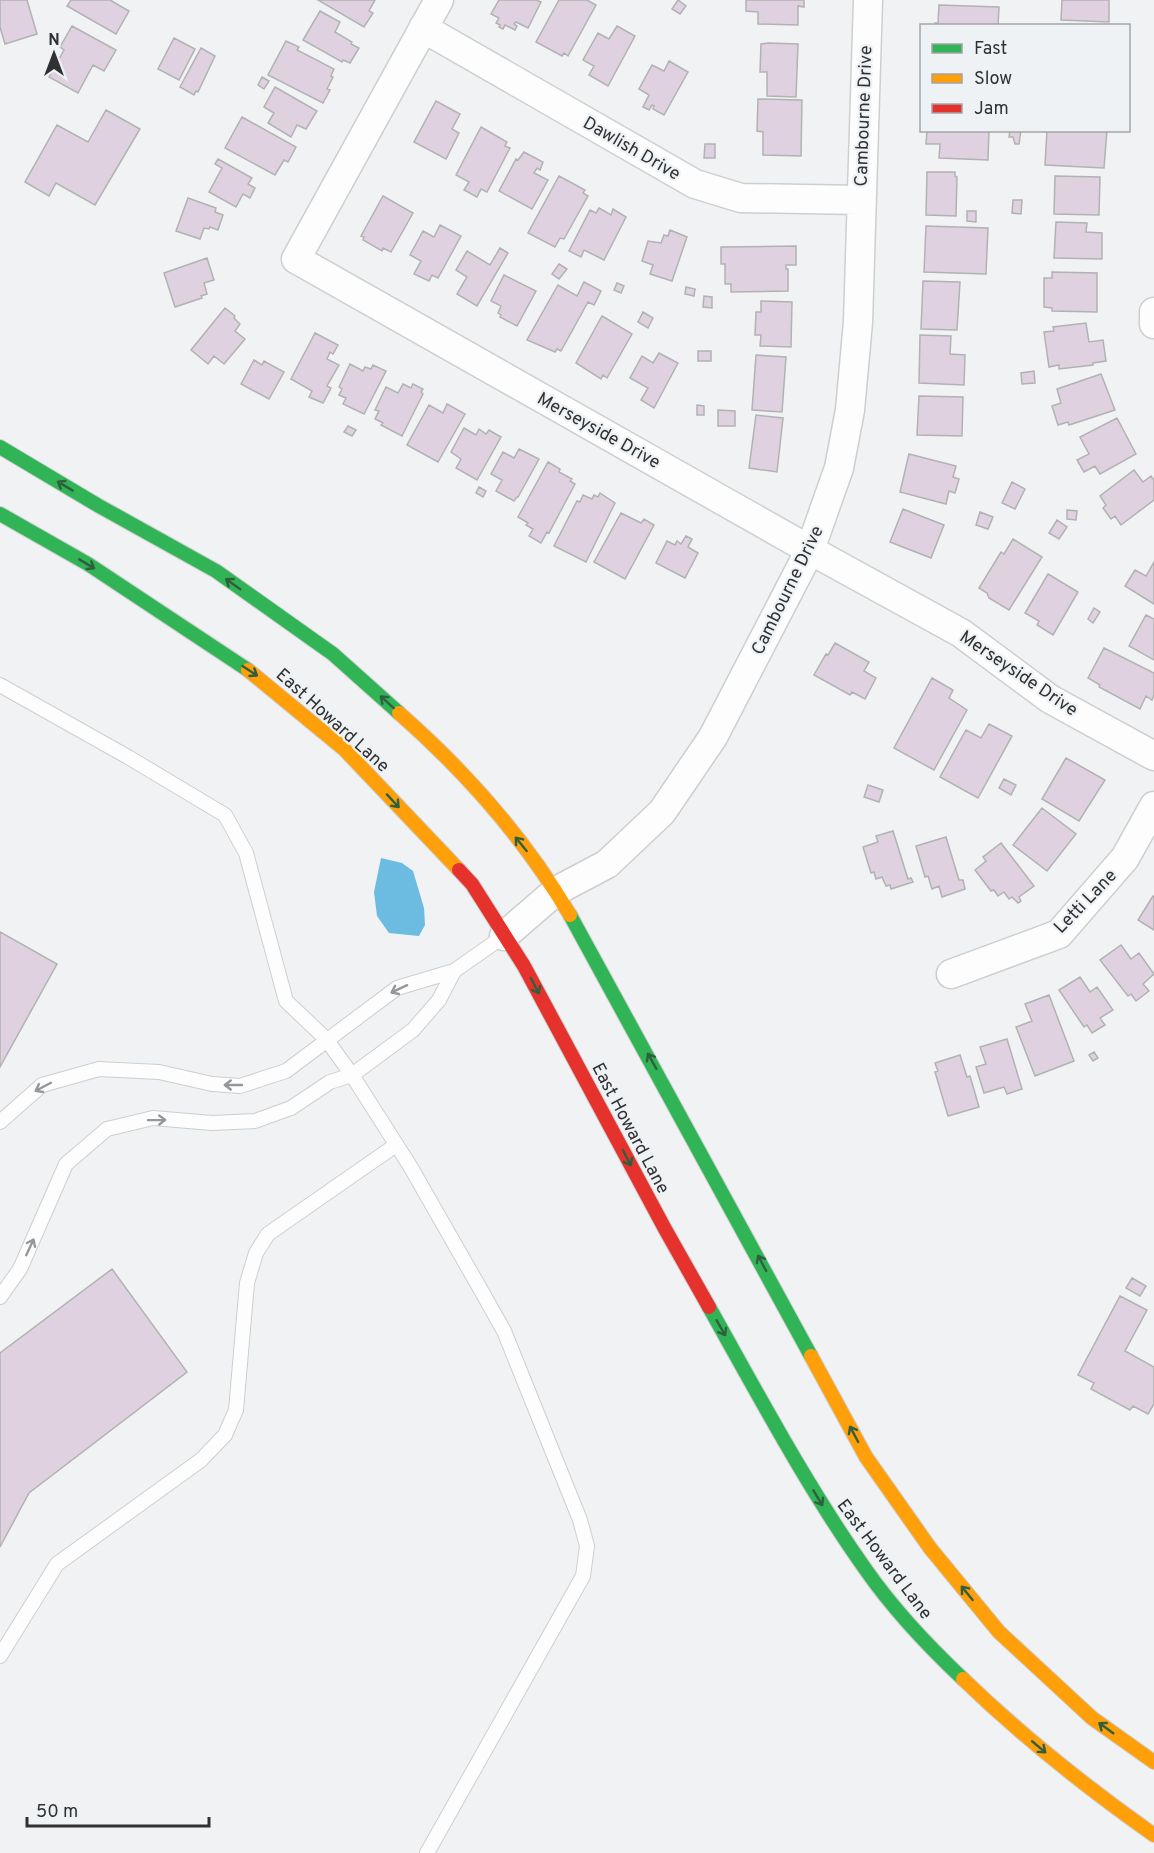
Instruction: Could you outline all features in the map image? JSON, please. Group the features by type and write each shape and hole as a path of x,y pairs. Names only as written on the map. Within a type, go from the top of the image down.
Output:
{"main road":[{"path":"0,447 99,506 216,571 333,654 403,716 476,787 556,891 669,1091 866,1456 930,1548 999,1632 1092,1718 1154,1762"},
{"name":"East Howard Lane","path":"0,514 87,564 259,677 344,749 472,884 524,966 665,1230 819,1501 867,1572 928,1646 994,1709 1089,1789 1154,1835"}],"street":[{"name":"Merseyside Drive","path":"439,0 296,260 961,633 1050,699 1154,756"},
{"name":"Cambourne Drive","path":"504,936 556,891 607,864 662,812 713,737 810,549 838,468 850,410 858,322 868,0"},
{"name":"Dawlish Drive","path":"423,28 695,184 741,198 860,200"},
{"path":"1154,312 1154,324"},
{"name":"Letti Lane","path":"951,974 1059,934 1125,858 1154,806"}],"lane":[{"path":"0,685 128,757 225,816 246,853 286,1001 326,1039 352,1075 410,1166 504,1331 579,1520 587,1546 583,1576 427,1853"},
{"path":"0,1122 42,1085 99,1069 159,1072 212,1084 240,1086 286,1071 397,988 454,971 504,936"},
{"path":"0,1297 20,1269 66,1164 107,1129 153,1118 212,1123 255,1121 291,1108 330,1082 352,1075 413,1030 439,1000 454,971"},
{"path":"0,1656 57,1564 201,1460 225,1435 236,1410 248,1283 256,1253 268,1234 396,1145"}],"water":[{"path":"381,858 402,863 413,871 424,908 425,925 419,936 389,933 377,916 374,892"}],"building":[{"path":"0,0 27,0 37,34 5,44 0,27"},
{"path":"71,0 110,0 129,11 116,34 67,6"},
{"path":"318,0 375,0 369,11 373,13 364,27"},
{"path":"499,0 541,2 528,28 516,22 515,30 505,25 503,29 499,27 500,25 496,23 499,18 491,14"},
{"path":"559,0 587,0 596,5 568,56 564,53 562,56 536,42"},
{"path":"678,0 686,6 680,14 672,9"},
{"path":"746,0 804,0 804,7 798,6 798,25 758,24 758,12 746,11"},
{"path":"1062,0 1109,0 1109,22 1061,20"},
{"path":"939,5 999,7 998,24 935,24 938,23"},
{"path":"320,11 340,22 335,32 359,48 350,63 343,60 342,62 303,40"},
{"path":"72,26 116,50 104,71 93,65 78,93 49,77 64,50 60,47"},
{"path":"617,26 635,36 608,86 589,75 594,66 583,60 598,33 609,39"},
{"path":"174,38 195,49 179,80 158,69"},
{"path":"286,41 299,47 297,50 334,69 327,89 330,90 323,103 268,75"},
{"path":"761,44 798,44 796,97 767,96 767,72 760,72"},
{"path":"201,48 215,56 198,92 196,91 194,95 180,87"},
{"path":"669,61 688,72 664,115 653,109 652,105 649,110 643,107 649,95 639,89 652,65 664,71"},
{"path":"262,77 269,81 264,89 258,85"},
{"path":"275,87 317,111 306,129 297,125 291,137 268,123 274,113 264,107"},
{"path":"758,99 802,100 801,156 763,155 763,132 757,131"},
{"path":"436,101 460,114 452,129 459,133 446,159 414,142"},
{"path":"106,110 140,129 95,205 56,183 49,196 25,182 57,125 88,142"},
{"path":"242,117 296,147 288,162 284,160 275,175 225,148"},
{"path":"481,127 507,142 505,146 510,148 487,192 481,189 477,197 464,190 469,182 456,175"},
{"path":"927,132 989,132 988,160 939,158 940,144 926,144"},
{"path":"1010,132 1021,132 1019,144 1015,144 1013,137 1009,137"},
{"path":"1047,132 1107,132 1104,168 1045,165"},
{"path":"705,144 715,144 715,158 704,158"},
{"path":"524,152 543,162 540,170 537,168 534,173 548,180 532,209 499,191 516,159 518,160"},
{"path":"218,159 252,178 248,184 255,188 250,198 243,194 236,207 209,192 222,168 215,164"},
{"path":"927,172 955,172 957,177 956,216 926,215"},
{"path":"559,176 585,190 583,193 588,196 564,239 560,238 555,247 528,233"},
{"path":"1055,176 1100,177 1099,215 1054,214"},
{"path":"383,196 413,213 391,252 383,248 382,251 363,240 364,237 361,236"},
{"path":"188,198 216,208 215,212 223,215 218,230 210,227 209,229 204,228 200,239 176,231"},
{"path":"1013,200 1022,200 1021,214 1012,213"},
{"path":"599,208 611,215 613,209 626,217 604,260 584,250 581,257 569,251 590,210 596,213"},
{"path":"967,211 976,211 976,222 967,221"},
{"path":"1056,222 1087,223 1086,232 1102,233 1102,259 1054,258"},
{"path":"440,225 461,236 438,278 432,275 429,281 414,274 421,261 410,255 423,231 434,237"},
{"path":"926,226 988,228 986,274 924,272"},
{"path":"670,230 687,237 672,281 650,274 653,265 642,261 648,241 661,243 664,235 668,236"},
{"path":"796,246 796,265 786,265 788,291 731,292 731,284 725,284 725,264 721,264 721,247"},
{"path":"500,248 508,253 477,306 457,294 467,277 456,270 467,251 490,265"},
{"path":"207,258 214,280 204,283 207,294 201,296 202,298 175,307 164,273"},
{"path":"559,264 567,269 559,279 552,274"},
{"path":"1052,272 1097,273 1097,312 1052,311 1052,308 1044,307 1044,278 1052,278"},
{"path":"504,275 536,291 517,326 500,317 498,313 501,306 491,301"},
{"path":"923,281 960,282 957,330 921,329"},
{"path":"584,282 601,291 594,305 588,302 561,351 557,349 555,352 527,340 558,285 577,296"},
{"path":"617,283 624,286 621,293 614,290"},
{"path":"686,287 695,289 694,296 685,294"},
{"path":"704,296 712,297 712,308 703,307"},
{"path":"761,301 792,302 791,347 760,346 761,335 755,335 756,312 761,312"},
{"path":"225,308 235,316 234,318 240,324 235,331 245,339 224,364 214,356 208,364 191,350"},
{"path":"643,312 653,318 648,328 638,322"},
{"path":"602,316 632,334 607,378 603,375 601,379 576,363"},
{"path":"1086,323 1089,342 1103,340 1106,361 1059,369 1059,365 1049,367 1044,332 1054,331 1053,327"},
{"path":"315,333 338,345 333,354 330,352 327,359 339,365 327,386 331,388 323,403 309,397 312,391 291,379"},
{"path":"920,335 951,336 950,354 965,355 964,385 919,383"},
{"path":"698,351 711,351 711,361 698,361"},
{"path":"659,353 678,363 654,408 641,400 648,388 630,378 642,356 653,363"},
{"path":"756,355 786,357 782,412 752,410"},
{"path":"254,360 262,365 264,361 284,372 269,399 241,384"},
{"path":"350,364 363,371 365,367 371,369 373,365 386,371 364,414 343,404 346,398 339,395 342,389 339,387"},
{"path":"1034,371 1035,383 1022,384 1021,373"},
{"path":"1101,374 1115,410 1069,425 1068,422 1058,425 1052,406 1061,403 1057,389"},
{"path":"403,384 411,388 413,384 423,389 421,392 423,394 402,436 381,425 383,423 375,419 379,411 375,410 386,387 398,393"},
{"path":"919,396 963,397 962,436 917,435"},
{"path":"447,404 465,414 438,462 407,445 429,405 443,413"},
{"path":"697,405 704,406 704,415 697,415"},
{"path":"718,410 735,411 735,426 718,426"},
{"path":"756,415 783,418 777,472 749,468"},
{"path":"1117,418 1136,454 1100,474 1095,466 1084,472 1077,460 1089,454 1080,437"},
{"path":"348,426 356,430 352,436 344,432"},
{"path":"464,428 476,435 479,429 486,434 489,430 501,437 477,480 456,468 461,459 451,452"},
{"path":"519,449 539,459 514,501 496,491 502,480 491,474 503,452 514,458"},
{"path":"909,454 956,466 953,477 959,479 955,493 949,491 946,504 900,492"},
{"path":"548,462 560,469 559,472 572,479 570,481 575,484 549,533 547,532 541,543 529,536 533,529 518,517"},
{"path":"1134,470 1143,482 1151,476 1154,480 1154,500 1121,525 1115,516 1111,519 1103,508 1106,505 1100,496"},
{"path":"1012,482 1025,489 1015,509 1002,503"},
{"path":"479,487 486,491 483,497 476,493"},
{"path":"600,493 615,503 586,562 554,546 577,501 580,502 583,495 592,499 594,495 598,497"},
{"path":"903,509 944,525 931,558 890,542"},
{"path":"1067,510 1077,511 1076,520 1067,519"},
{"path":"980,512 993,517 988,529 976,525"},
{"path":"621,513 641,523 644,519 654,525 625,579 594,562"},
{"path":"1057,520 1067,527 1059,539 1049,533"},
{"path":"686,536 692,539 688,547 698,553 685,578 656,563 667,541 675,545 677,541 681,544"},
{"path":"1013,539 1042,557 1009,610 989,598 987,593 979,588 1001,552 1004,554"},
{"path":"1154,562 1154,604 1125,586 1135,570 1146,576"},
{"path":"1048,574 1078,592 1053,635 1037,625 1039,621 1025,613"},
{"path":"1094,608 1100,612 1093,623 1088,619"},
{"path":"1146,615 1154,619 1154,660 1129,646"},
{"path":"835,643 869,662 864,671 876,678 865,699 852,692 850,695 814,675"},
{"path":"1104,648 1154,673 1154,695 1152,700 1146,696 1140,709 1099,687 1100,685 1088,678"},
{"path":"932,678 953,690 949,698 967,710 934,770 894,748"},
{"path":"989,724 1012,736 978,798 940,777 966,730 981,738"},
{"path":"1066,758 1105,780 1079,821 1042,799"},
{"path":"1004,779 1016,785 1011,795 999,788"},
{"path":"868,785 883,790 879,802 864,797"},
{"path":"1042,808 1076,834 1047,871 1013,845"},
{"path":"893,831 908,879 911,878 913,882 891,889 890,885 886,886 882,877 876,879 874,872 871,873 863,847 878,842 876,836"},
{"path":"946,837 959,880 963,880 965,889 942,897 939,886 932,889 928,876 925,877 916,846"},
{"path":"1001,843 1034,886 1019,897 1021,901 1018,903 1012,897 1009,899 1004,892 998,896 994,890 991,891 975,870 986,861 983,857"},
{"path":"1154,897 1154,930 1138,920"},
{"path":"0,932 57,964 0,1067"},
{"path":"1121,945 1131,959 1139,953 1154,974 1143,984 1149,991 1136,1001 1131,994 1128,996 1100,960"},
{"path":"1080,977 1090,992 1097,987 1113,1010 1100,1018 1105,1025 1092,1033 1087,1025 1084,1027 1059,990"},
{"path":"1049,995 1074,1061 1035,1076 1016,1027 1032,1021 1025,1004"},
{"path":"1007,1039 1022,1089 1007,1094 1004,1087 984,1093 976,1067 986,1064 980,1047"},
{"path":"1094,1052 1098,1058 1093,1061 1089,1055"},
{"path":"960,1055 967,1077 970,1076 979,1107 948,1116 935,1072 938,1071 935,1063"},
{"path":"112,1269 187,1372 29,1493 0,1547 0,1353"},
{"path":"1132,1278 1146,1286 1140,1296 1126,1288"},
{"path":"1120,1296 1147,1310 1125,1351 1154,1367 1154,1404 1148,1414 1133,1406 1130,1410 1091,1389 1094,1383 1078,1375"}],"traffic: fast":[{"path":"0,447 99,506 216,571 333,654 399,713"},
{"path":"0,514 88,564 248,670"},
{"path":"570,915 811,1356"},
{"path":"709,1307 784,1441 844,1539 900,1613 924,1641 963,1679"}],"traffic: slow":[{"path":"248,670 344,749 459,870"},
{"path":"399,713 447,758 492,807 534,860 570,915"},
{"path":"811,1356 866,1457 930,1548 999,1632 1092,1718 1154,1762"},
{"path":"963,1679 1056,1761 1154,1835"}],"traffic: jam":[{"path":"459,870 472,884 524,966 709,1307"}]}
